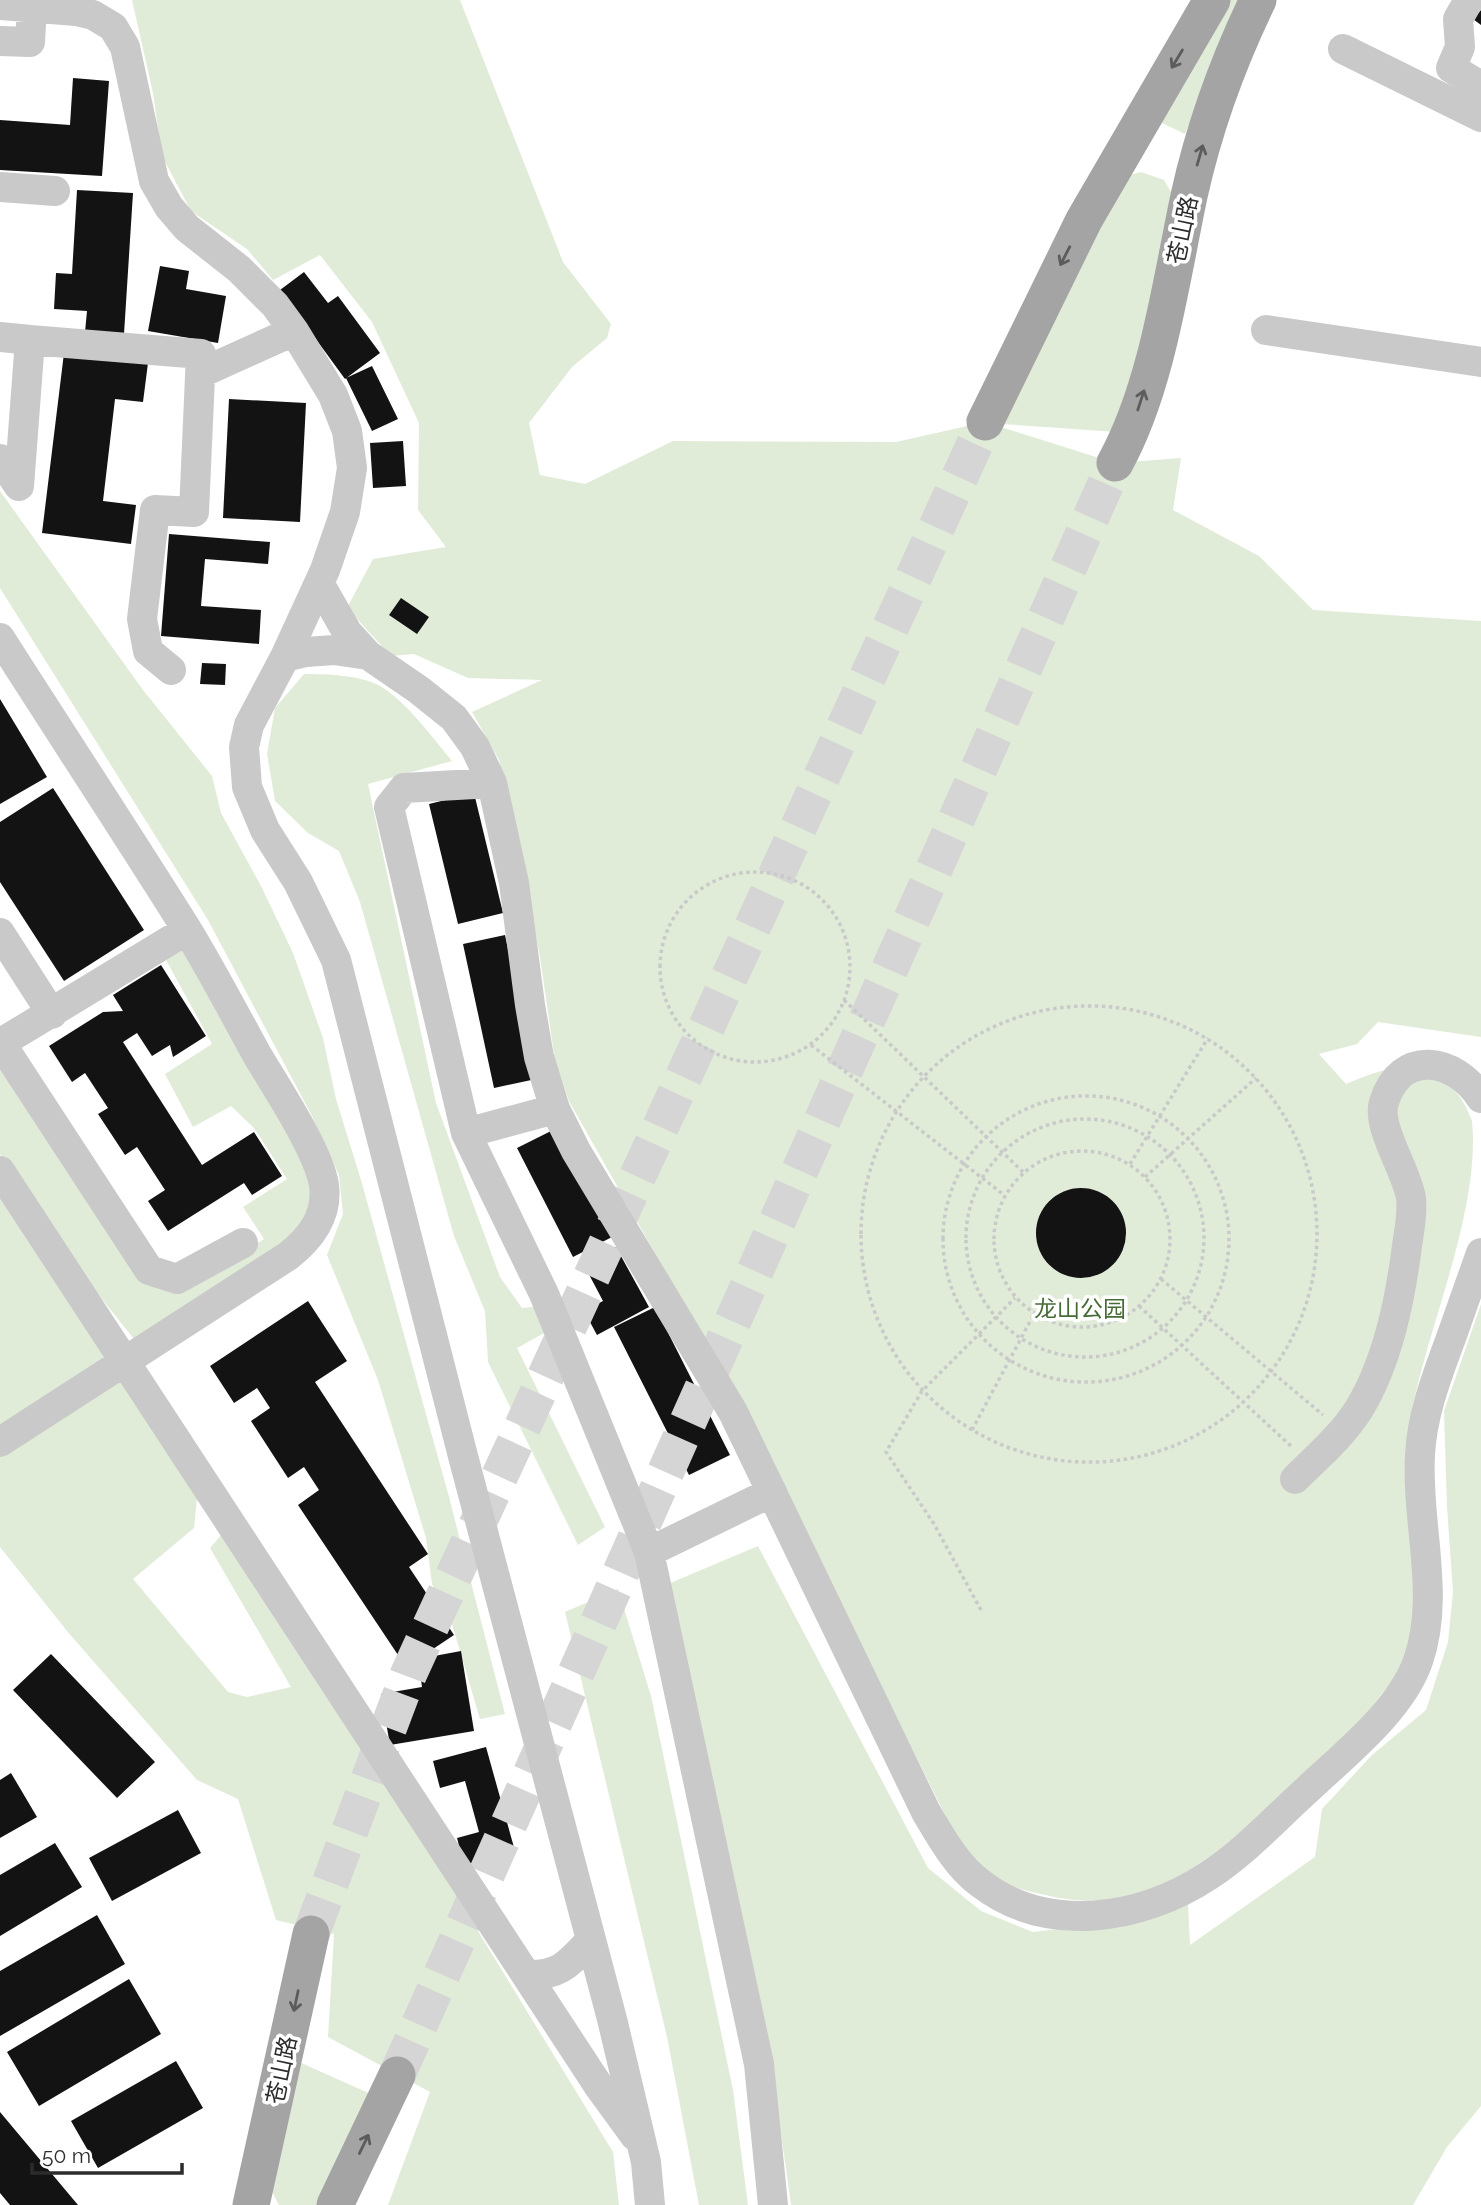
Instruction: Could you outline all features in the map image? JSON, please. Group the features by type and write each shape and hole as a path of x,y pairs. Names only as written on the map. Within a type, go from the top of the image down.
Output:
{"main road":[{"path":"985,422 1084,220 1212,0"},
{"name":"苍山路","path":"1115,463 1133,423 1149,373 1193,180 1208,127 1232,60 1258,0"},
{"name":"苍山路","path":"251,2205 311,1934"},
{"path":"335,2205 397,2075"}],"street":[{"path":"1469,0 1458,19 1460,47 1451,68 1481,86"},
{"path":"0,5 93,15 113,27 125,47 154,181 161,195 187,228 258,287 295,331 343,415 352,457 345,512 319,583 285,657 249,725 244,747 247,787 265,830 298,882 336,960 591,1940 642,2145 650,2205"},
{"path":"0,41 30,42 32,7"},
{"path":"1343,49 1481,117"},
{"path":"0,187 55,191"},
{"path":"1266,330 1481,362"},
{"path":"201,373 295,331"},
{"path":"0,337 201,354 194,512 155,510 142,618 148,650 171,670"},
{"path":"0,459 19,486 30,340"},
{"path":"319,583 340,622 368,655 454,718 475,747 492,783 514,883 539,1057 555,1109 576,1151 733,1412 926,1812 944,1843 965,1869 979,1883 1000,1896 1052,1916 1104,1915 1136,1909 1168,1898 1211,1875 1238,1854 1361,1740 1388,1709 1412,1675 1418,1660 1427,1614 1420,1479 1424,1429 1436,1375 1481,1253"},
{"path":"0,638 187,930 305,1139 323,1182 323,1211 314,1231 304,1244 0,1442"},
{"path":"285,657 334,650 368,655"},
{"path":"492,783 404,788 389,807 466,1133 544,1294 649,1552 759,2064 773,2205"},
{"path":"187,930 1,1043 149,1270 177,1279 243,1243"},
{"path":"0,933 52,1014"},
{"path":"1302,1472 1343,1432 1360,1408 1376,1374 1399,1292 1411,1220 1411,1198 1384,1121 1382,1105 1388,1090 1405,1072 1421,1065 1435,1064 1453,1069 1466,1079 1481,1098"},
{"path":"466,1133 555,1109"},
{"path":"0,1171 600,2088 642,2145"},
{"path":"649,1552 772,1492"},
{"path":"526,1975 559,1971 591,1940"}],"path":[{"path":"766,872 798,881 824,901 843,928 851,959 848,992 834,1022 811,1045 781,1059 751,1063 721,1057 694,1042 674,1019 662,992 659,961 666,932 682,905 705,886 733,874 766,872"},
{"path":"844,1000 1023,1172"},
{"path":"1073,1006 1106,1006 1170,1020 1208,1038 1227,1051 1256,1078 1284,1115 1304,1154 1313,1185 1317,1250 1307,1303 1290,1343 1271,1371 1243,1402 1198,1434 1168,1448 1105,1462 1072,1462 1008,1448 951,1417 922,1391 887,1343 874,1314 860,1251 860,1218 874,1154 896,1112 924,1076 952,1051 1009,1020 1073,1006"},
{"path":"1130,1164 1208,1038"},
{"path":"811,1045 1004,1195"},
{"path":"1145,1177 1256,1078"},
{"path":"1091,1096 1128,1102 1160,1115 1189,1138 1213,1170 1227,1206 1230,1244 1223,1283 1207,1318 1183,1347 1143,1371 1107,1381 1070,1382 1034,1373 1009,1361 978,1335 952,1291 943,1255 944,1219 963,1163 986,1137 1018,1114 1053,1100 1091,1096"},
{"path":"1090,1118 1122,1124 1147,1135 1171,1154 1190,1179 1201,1209 1205,1240 1200,1272 1187,1301 1163,1329 1139,1345 1109,1355 1078,1357 1048,1352 1020,1339 996,1318 977,1291 967,1263 965,1234 969,1205 981,1177 1002,1152 1029,1132 1058,1121 1090,1118"},
{"path":"1086,1150 1109,1154 1130,1164 1159,1194 1167,1215 1171,1237 1168,1259 1161,1279 1139,1307 1120,1319 1099,1326 1076,1328 1054,1323 1034,1314 1015,1298 1000,1275 993,1248 994,1221 1004,1195 1023,1172 1042,1159 1063,1152 1086,1150"},
{"path":"1161,1279 1343,1432"},
{"path":"981,1610 934,1524 886,1451 922,1391 1015,1298"},
{"path":"1139,1307 1243,1402 1302,1472"},
{"path":"972,1430 1034,1314"}],"green space":[{"name":"龙山公园","path":"132,0 460,0 563,262 611,324 607,338 572,367 529,423 540,475 585,484 673,441 896,442 985,422 1115,463 1181,458 1173,510 1259,556 1313,610 1481,621 1481,1037 1378,1022 1357,1044 1319,1054 1346,1084 1373,1073 1397,1068 1421,1071 1456,1092 1472,1121 1473,1156 1461,1232 1410,1420 1407,1482 1413,1609 1410,1639 1399,1674 1352,1732 1246,1827 1187,1872 1155,1888 1120,1898 1082,1900 1036,1893 998,1881 982,1868 958,1841 771,1465 569,1101 555,1061 540,957 499,760 472,712 542,680 468,678 414,654 391,656 347,608 373,559 446,547 418,510 419,423 372,322 320,255 273,280 247,249 191,211 162,156 153,93"},
{"path":"1226,0 1243,0 1185,134 1160,122"},
{"path":"1141,172 1164,180 1171,192 1148,322 1116,432 1002,424 1052,311 1130,175"},
{"path":"0,491 143,690 212,776 221,813 262,888 293,953 323,1038 336,1099 449,1497 505,1714 480,1719 452,1624 432,1584 426,1538 378,1380 327,1255 343,1214 339,1175 312,1116 208,920 0,588"},
{"path":"304,674 353,677 380,686 409,710 452,761 368,784 436,1103 500,1277 522,1308 540,1306 548,1331 517,1348 605,1527 578,1545 488,1362 485,1311 454,1236 360,902 339,851 308,833 275,801 267,754 275,708"},
{"path":"188,947 307,1167 313,1202 296,1242 134,1339 94,1289 0,1154 0,1065 152,1282 240,1255 264,1239 243,1207 287,1179 254,1128 231,1106 193,1127 165,1074 212,1044 166,960"},
{"path":"0,1194 197,1499 194,1528 133,1579 228,1692 247,1697 291,1687 210,1548 222,1534 385,1779 613,2152 619,2205 388,2205 430,2092 328,2037 334,1934 276,1920 238,1799 197,1780 67,1631 0,1547"},
{"path":"1481,1304 1481,2106 1447,2147 1413,2205 791,2205 752,1971 668,1584 758,1546 928,1868 981,1911 1033,1932 1082,1926 1188,1904 1190,1945 1315,1857 1322,1809 1372,1755 1426,1710 1448,1642 1453,1592 1444,1411"},
{"path":"618,1589 651,1696 733,2090 748,2205 699,2205 667,2037 565,1612"},
{"path":"299,2062 382,2099 321,2205 279,2205 270,2188"}],"building":[{"path":"1481,10 1481,25 1473,19"},
{"path":"73,78 109,81 102,176 0,170 0,120 70,125"},
{"path":"77,190 133,193 124,334 85,332 87,311 54,309 56,273 72,274"},
{"path":"160,266 189,271 186,289 226,296 218,343 148,331"},
{"path":"304,272 328,303 338,296 380,353 345,379 280,290"},
{"path":"64,353 148,363 143,402 115,399 103,501 136,505 131,544 42,533"},
{"path":"372,366 398,419 372,431 346,378"},
{"path":"229,399 306,403 300,522 223,518"},
{"path":"403,441 406,486 373,488 370,443"},
{"path":"169,534 270,542 268,564 205,559 201,606 261,610 259,644 161,636"},
{"path":"401,598 429,617 417,634 389,615"},
{"path":"202,663 226,664 225,685 200,684"},
{"path":"0,699 47,777 0,804"},
{"path":"53,788 144,930 64,981 0,882 0,822"},
{"path":"474,793 503,913 458,924 429,804"},
{"path":"505,935 536,1079 494,1088 463,944"},
{"path":"161,965 206,1036 173,1057 170,1045 152,1056 137,1033 123,1042 202,1165 254,1132 282,1176 252,1195 244,1183 168,1231 148,1201 165,1190 137,1147 125,1155 98,1114 108,1108 85,1073 72,1082 49,1046 103,1012 123,1011 113,995"},
{"path":"557,1128 612,1237 573,1257 517,1148"},
{"path":"1081,1188 1098,1192 1113,1201 1122,1216 1126,1233 1122,1250 1113,1265 1098,1274 1081,1278 1064,1274 1049,1265 1040,1250 1036,1233 1040,1216 1049,1201 1064,1192"},
{"path":"616,1247 649,1307 597,1335 584,1311 603,1301 584,1265"},
{"path":"308,1301 347,1361 315,1382 428,1554 409,1567 454,1635 406,1667 298,1505 319,1490 304,1467 288,1478 251,1421 270,1408 257,1388 234,1403 210,1366"},
{"path":"655,1307 730,1455 689,1475 614,1327"},
{"path":"461,1651 474,1731 390,1745 381,1694 422,1687 418,1659"},
{"path":"51,1654 155,1762 117,1798 13,1690"},
{"path":"486,1747 515,1851 464,1865 457,1838 479,1832 465,1781 440,1788 433,1761"},
{"path":"11,1773 37,1817 0,1838 0,1780"},
{"path":"178,1810 201,1853 112,1901 89,1858"},
{"path":"55,1843 82,1887 0,1936 0,1875"},
{"path":"97,1915 125,1964 0,2036 0,1971"},
{"path":"129,1979 161,2034 39,2106 7,2052"},
{"path":"176,2061 203,2108 98,2168 71,2121"},
{"path":"0,2112 78,2205 10,2205 0,2193"}],"tunnel":[{"path":"311,1934 409,1673 985,422"},
{"path":"397,2075 1115,463"}]}
